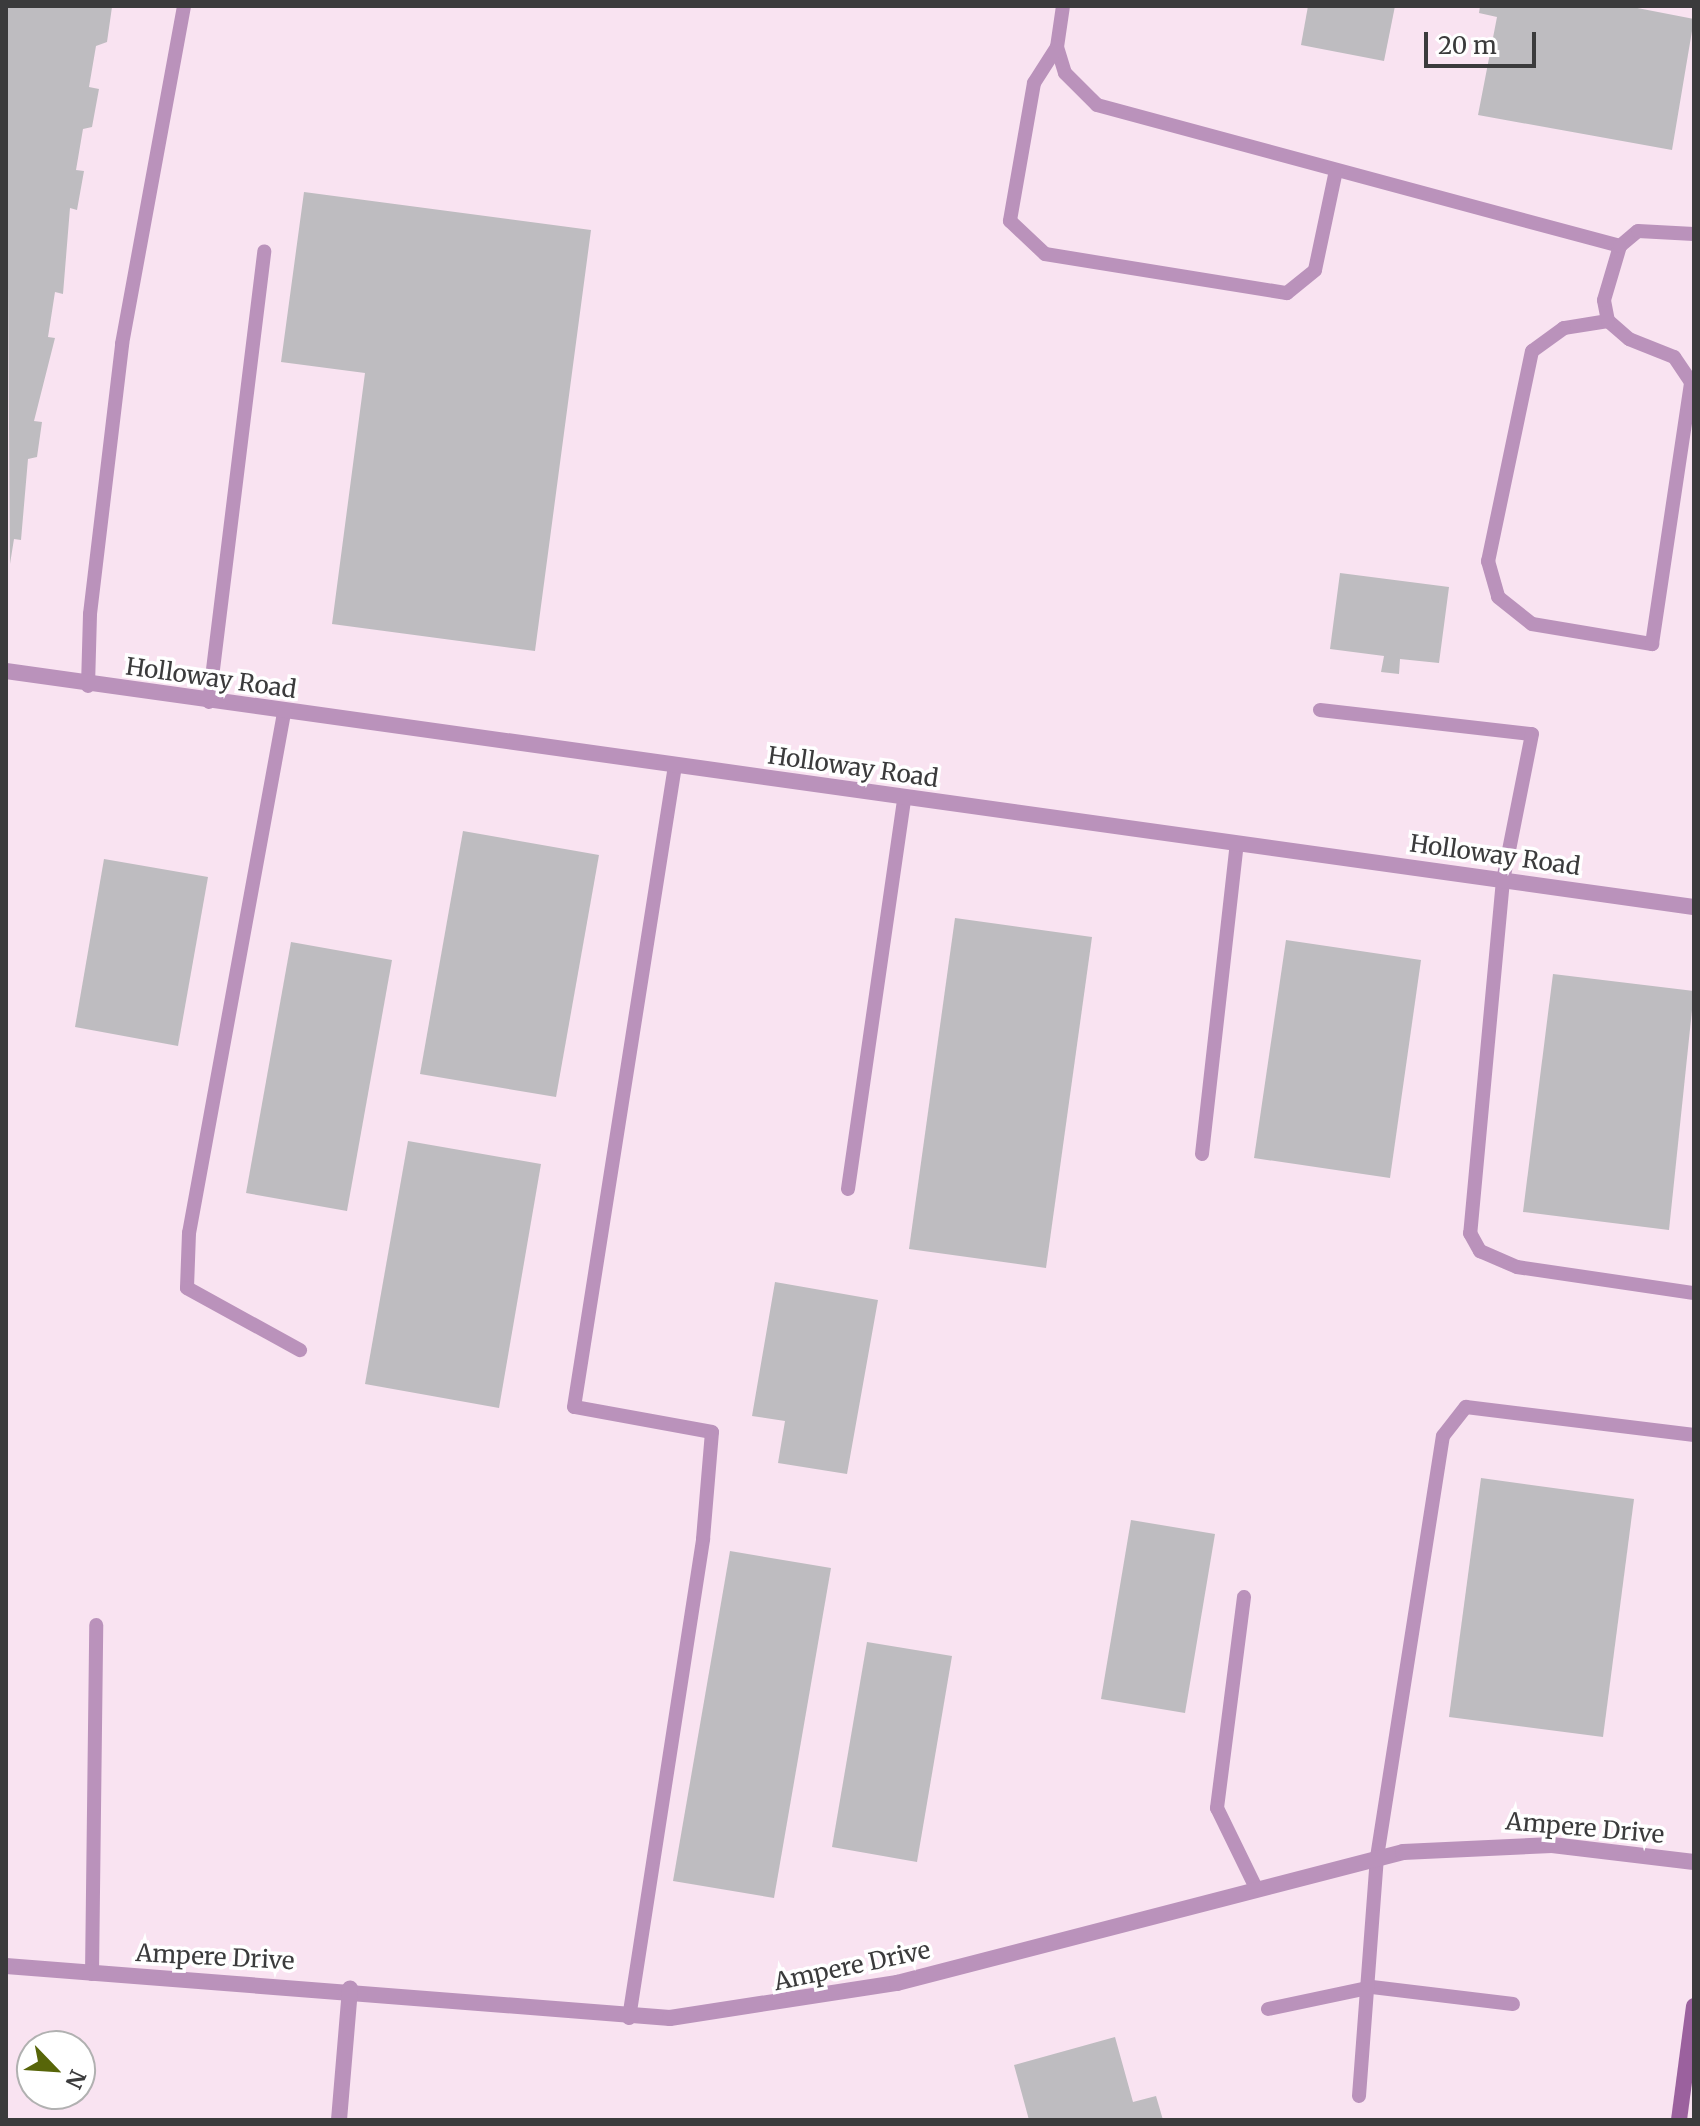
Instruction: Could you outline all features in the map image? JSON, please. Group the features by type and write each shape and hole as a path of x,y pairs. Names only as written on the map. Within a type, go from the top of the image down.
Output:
{"street":[{"name":"Holloway Road","path":"6,671 88,686 1694,907"},
{"name":"Ampere Drive","path":"6,1966 92,1974 350,1988 629,2018 765,2009 897,1983 1377,1857 1473,1845 1552,1845 1694,1862"},
{"path":"339,2120 350,1988"},
{"path":"1679,2120 1694,2006"}],"lane":[{"path":"88,686 90,614 122,344 184,6"},
{"path":"1063,6 1057,47 1034,83 1010,221 1045,254 1287,293 1315,270 1336,170"},
{"path":"1057,47 1065,73 1097,105 1620,246"},
{"path":"1608,321 1564,328 1532,351 1488,561 1498,597 1532,624 1652,644 1691,382 1674,357 1629,339 1608,321 1604,300 1620,246 1638,231 1694,234"},
{"path":"209,702 264,251"},
{"path":"1320,710 1532,734 1503,880 1470,1233 1480,1251 1517,1267 1694,1293"},
{"path":"284,713 189,1233 187,1288 300,1350"},
{"path":"629,2018 703,1539 712,1432 574,1407 675,766"},
{"path":"848,1189 904,798"},
{"path":"1202,1154 1237,844"},
{"path":"1359,2096 1372,1987 1377,1857 1443,1436 1466,1407 1694,1435"},
{"path":"1244,1597 1217,1808 1256,1888"},
{"path":"92,1974 96,1625"},
{"path":"1268,2009 1372,1987 1513,2004"}],"shaded area":[{"path":"6,6 1694,6 1694,2120 6,2120"}],"building":[{"path":"6,6 112,7 107,42 96,46 89,87 99,89 92,127 83,129 76,170 84,171 77,210 70,208 63,294 55,292 48,337 55,338 34,421 42,422 37,457 28,459 21,540 14,539 10,564"},
{"path":"1308,6 1395,6 1384,61 1301,45"},
{"path":"1480,6 1627,6 1694,19 1672,150 1478,115 1497,17 1479,13"},
{"path":"304,192 591,230 535,651 332,624 365,373 281,362"},
{"path":"1340,573 1449,587 1439,663 1400,659 1399,674 1381,672 1384,656 1330,649"},
{"path":"463,831 599,855 556,1097 420,1074"},
{"path":"104,859 208,877 178,1046 75,1027"},
{"path":"955,918 1092,937 1046,1268 909,1249"},
{"path":"1286,940 1421,960 1390,1178 1254,1158"},
{"path":"291,942 392,960 347,1211 246,1193"},
{"path":"1553,974 1694,991 1669,1230 1523,1212"},
{"path":"408,1141 541,1164 499,1408 365,1384"},
{"path":"775,1282 878,1300 847,1474 778,1463 785,1421 752,1416"},
{"path":"1481,1478 1634,1499 1603,1737 1449,1717"},
{"path":"1131,1520 1215,1534 1185,1713 1101,1699"},
{"path":"730,1551 831,1568 774,1898 673,1881"},
{"path":"867,1642 952,1656 917,1862 832,1847"},
{"path":"1115,2037 1133,2102 1156,2096 1163,2120 1029,2120 1014,2065"}]}
